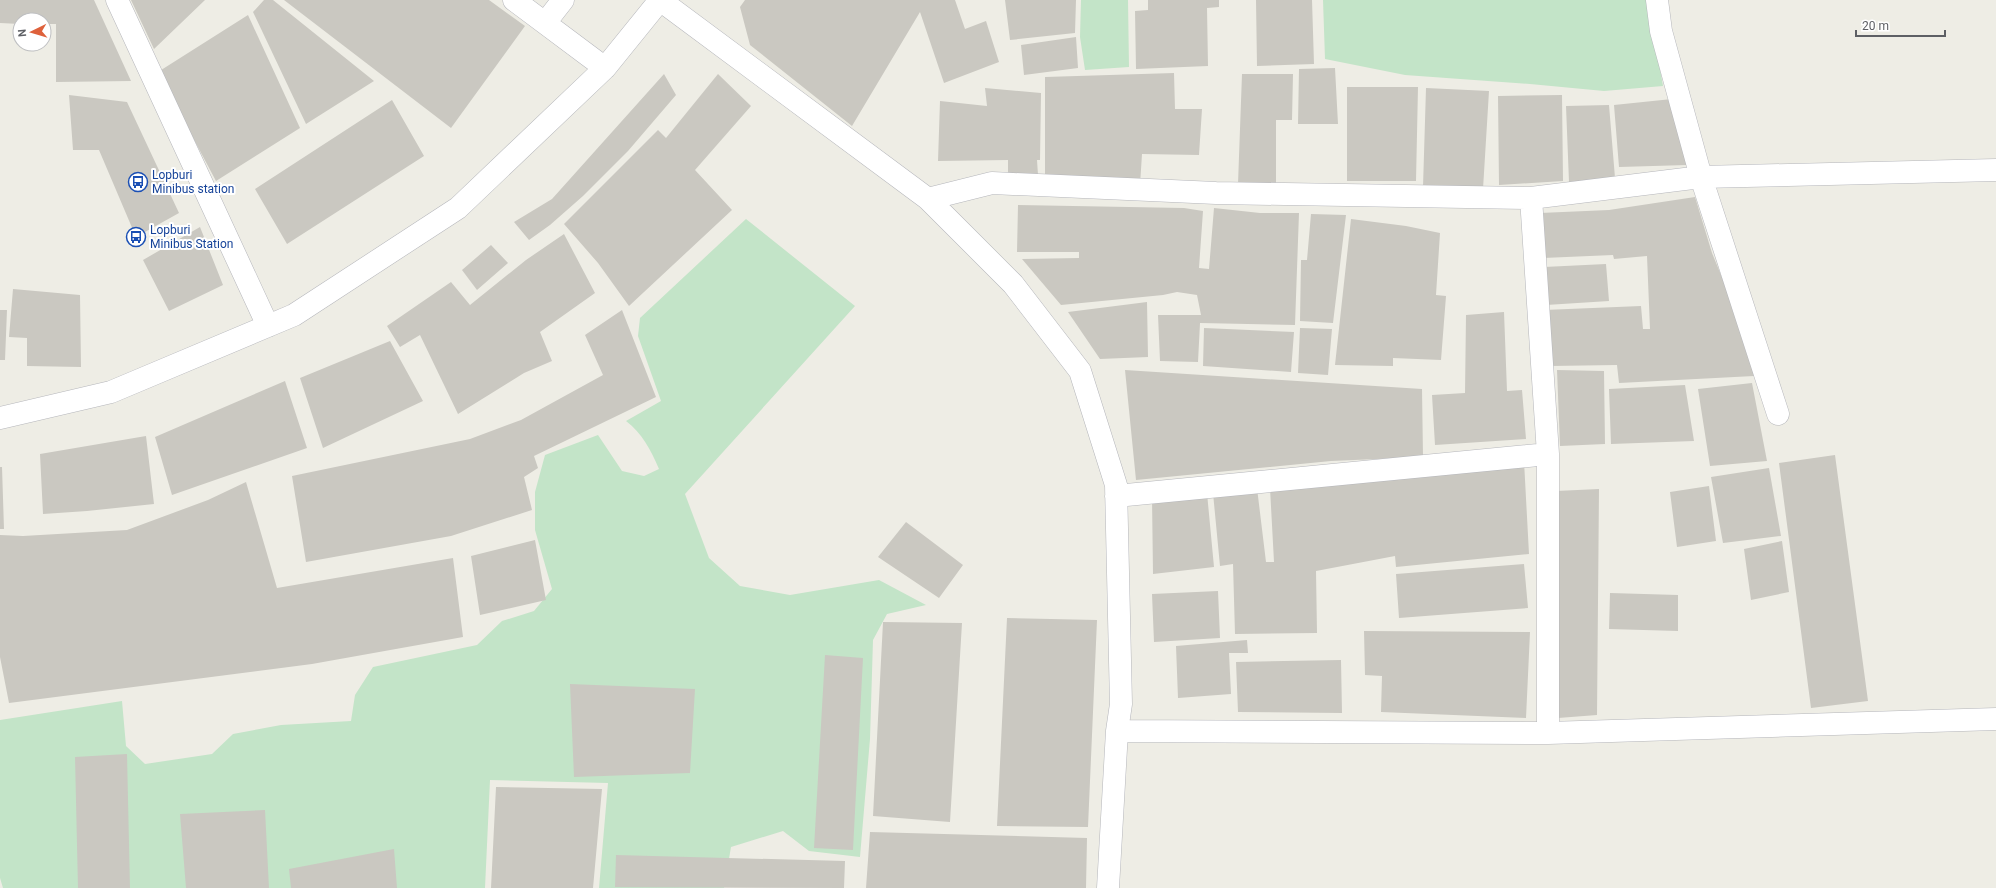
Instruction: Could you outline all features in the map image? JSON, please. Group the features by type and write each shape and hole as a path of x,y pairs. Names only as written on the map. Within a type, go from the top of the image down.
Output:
{"street":[{"path":"117,0 268,326"},
{"path":"514,0 606,68"},
{"path":"545,23 563,0"},
{"path":"0,418 111,392 294,315 458,208 606,68 660,0 928,199 1013,284 1080,371 1116,485 1121,704 1117,731 1108,888"},
{"path":"1657,0 1661,31 1700,177 1778,414"},
{"path":"928,199 992,183 1216,193 1530,198 1700,177 1996,170"},
{"path":"1530,198 1548,454 1548,733"},
{"path":"1116,496 1548,454"},
{"path":"1117,731 1548,733 1996,719"}],"green space":[{"path":"1081,0 1128,0 1129,67 1085,70 1080,37"},
{"path":"1323,0 1648,0 1663,86 1604,91 1405,75 1325,59"},
{"path":"746,219 855,306 685,494 709,558 740,586 790,595 879,580 926,605 887,614 873,640 870,739 860,857 809,851 783,831 731,847 724,888 599,888 608,783 490,780 485,888 3,888 0,878 0,720 122,701 126,746 145,764 212,754 233,734 281,725 351,721 355,695 373,667 477,645 502,621 534,611 552,589 535,530 535,492 545,455 598,435 622,471 644,476 659,469 646,442 626,421 661,401 638,336 640,318"}],"building":[{"path":"0,0 94,0 131,81 56,82 56,24 52,24 52,12 12,12 12,24 0,23"},
{"path":"131,0 205,0 154,49"},
{"path":"264,0 273,0 374,81 306,124 253,12"},
{"path":"284,0 489,0 525,26 451,128"},
{"path":"745,0 955,0 965,29 986,21 999,62 944,83 920,12 852,126 750,45 740,7"},
{"path":"1005,0 1076,0 1075,33 1010,40"},
{"path":"1148,0 1219,0 1219,7 1207,8 1208,66 1136,69 1135,11 1148,10"},
{"path":"1256,0 1312,0 1314,64 1257,66"},
{"path":"248,15 300,128 216,181 158,72"},
{"path":"1076,37 1078,68 1024,75 1021,45"},
{"path":"1335,68 1338,124 1298,124 1299,69"},
{"path":"1174,73 1175,109 1202,109 1199,155 1142,154 1140,185 1045,181 1045,77"},
{"path":"664,74 676,95 628,151 583,196 550,225 529,240 514,222 552,199"},
{"path":"718,74 751,106 695,170 732,210 629,306 598,263 564,224 658,130 666,138"},
{"path":"1242,74 1293,74 1292,120 1276,120 1276,186 1238,184"},
{"path":"1347,87 1418,87 1416,181 1347,181"},
{"path":"985,88 1041,93 1040,160 1037,160 1038,175 1008,177 1008,160 938,161 940,101 987,106"},
{"path":"1426,88 1489,91 1483,189 1423,187"},
{"name":"Lopburi Minibus station","path":"69,95 127,102 179,213 136,237 99,150 73,150"},
{"path":"1562,95 1563,181 1499,185 1498,96"},
{"path":"1672,99 1687,165 1619,167 1614,105"},
{"path":"392,100 424,156 287,244 255,189"},
{"path":"1609,105 1615,178 1569,182 1566,106"},
{"path":"1695,197 1712,253 1743,329 1754,376 1619,383 1617,365 1550,366 1544,310 1641,306 1643,329 1650,329 1647,256 1614,259 1613,255 1543,258 1540,213 1609,210"},
{"path":"1018,205 1184,208 1203,211 1199,268 1209,269 1214,208 1260,213 1299,213 1295,325 1200,323 1198,362 1160,361 1158,315 1201,315 1197,295 1177,292 1163,295 1061,305 1022,259 1079,258 1079,252 1017,252"},
{"path":"1311,214 1346,215 1333,323 1300,321 1301,260 1307,260"},
{"path":"1351,219 1406,226 1440,233 1436,295 1446,296 1441,360 1393,358 1393,366 1335,365"},
{"path":"200,227 223,285 169,311 143,260"},
{"path":"564,234 595,293 540,332 552,361 524,373 458,414 420,335 400,347 387,326 451,282 470,305 526,260"},
{"path":"491,245 508,263 477,290 462,270"},
{"path":"1606,264 1609,301 1546,305 1544,267"},
{"path":"13,289 80,295 81,367 27,366 27,338 9,337"},
{"path":"1147,302 1148,357 1100,359 1068,312"},
{"path":"0,310 7,310 5,360 0,360"},
{"path":"622,310 656,397 534,456 538,468 524,477 532,510 451,536 306,562 292,476 470,439 521,420 603,375 585,335"},
{"path":"1504,312 1507,391 1522,390 1526,439 1435,445 1432,395 1465,393 1466,315"},
{"path":"1204,328 1294,332 1291,372 1203,366"},
{"path":"1300,328 1332,329 1328,375 1298,373"},
{"path":"390,341 423,401 323,448 300,378"},
{"path":"1125,370 1422,389 1423,457 1331,461 1136,480"},
{"path":"1557,370 1604,371 1605,444 1560,446"},
{"path":"285,381 307,448 172,495 155,437"},
{"path":"1752,383 1767,461 1710,466 1698,389"},
{"path":"1685,385 1694,441 1611,444 1609,389"},
{"path":"146,436 154,504 43,514 40,454"},
{"path":"1835,455 1868,701 1811,708 1779,463"},
{"path":"1524,461 1529,554 1396,567 1395,556 1316,571 1317,633 1235,634 1233,564 1220,566 1213,493 1257,488 1266,562 1274,562 1270,488"},
{"path":"0,467 2,467 4,529 0,529"},
{"path":"1769,468 1781,536 1723,543 1711,477"},
{"path":"246,482 277,588 453,558 463,637 312,664 9,703 0,657 0,535 23,536 127,530 208,500"},
{"path":"1709,486 1716,541 1677,547 1670,492"},
{"path":"1599,489 1597,715 1558,718 1556,491"},
{"path":"1207,493 1214,567 1153,574 1152,497"},
{"path":"906,522 963,565 939,598 878,557"},
{"path":"535,540 546,600 480,615 471,556"},
{"path":"1782,541 1789,592 1751,600 1744,549"},
{"path":"1524,564 1528,608 1399,618 1396,574"},
{"path":"1218,591 1220,638 1154,642 1152,594"},
{"path":"1610,593 1678,595 1678,631 1609,629"},
{"path":"1007,618 1097,620 1088,827 997,826"},
{"path":"883,622 962,623 950,822 873,816"},
{"path":"1364,631 1530,632 1526,718 1381,712 1382,676 1365,675"},
{"path":"1247,640 1248,653 1229,653 1231,694 1178,698 1176,646"},
{"path":"825,655 863,658 853,850 814,848"},
{"path":"1341,660 1342,713 1238,712 1236,662"},
{"path":"570,684 695,689 690,773 574,777"},
{"path":"127,754 130,888 78,888 75,757"},
{"path":"496,787 602,789 593,888 491,888"},
{"path":"265,810 269,888 186,888 180,814"},
{"path":"870,832 1087,838 1086,888 866,888"},
{"path":"394,849 397,888 291,888 289,869"},
{"path":"616,855 845,861 844,888 615,887"}],"place":[{"name":"Lopburi Minibus station","path":"138,182"},
{"name":"Lopburi Minibus Station","path":"136,237"}]}
